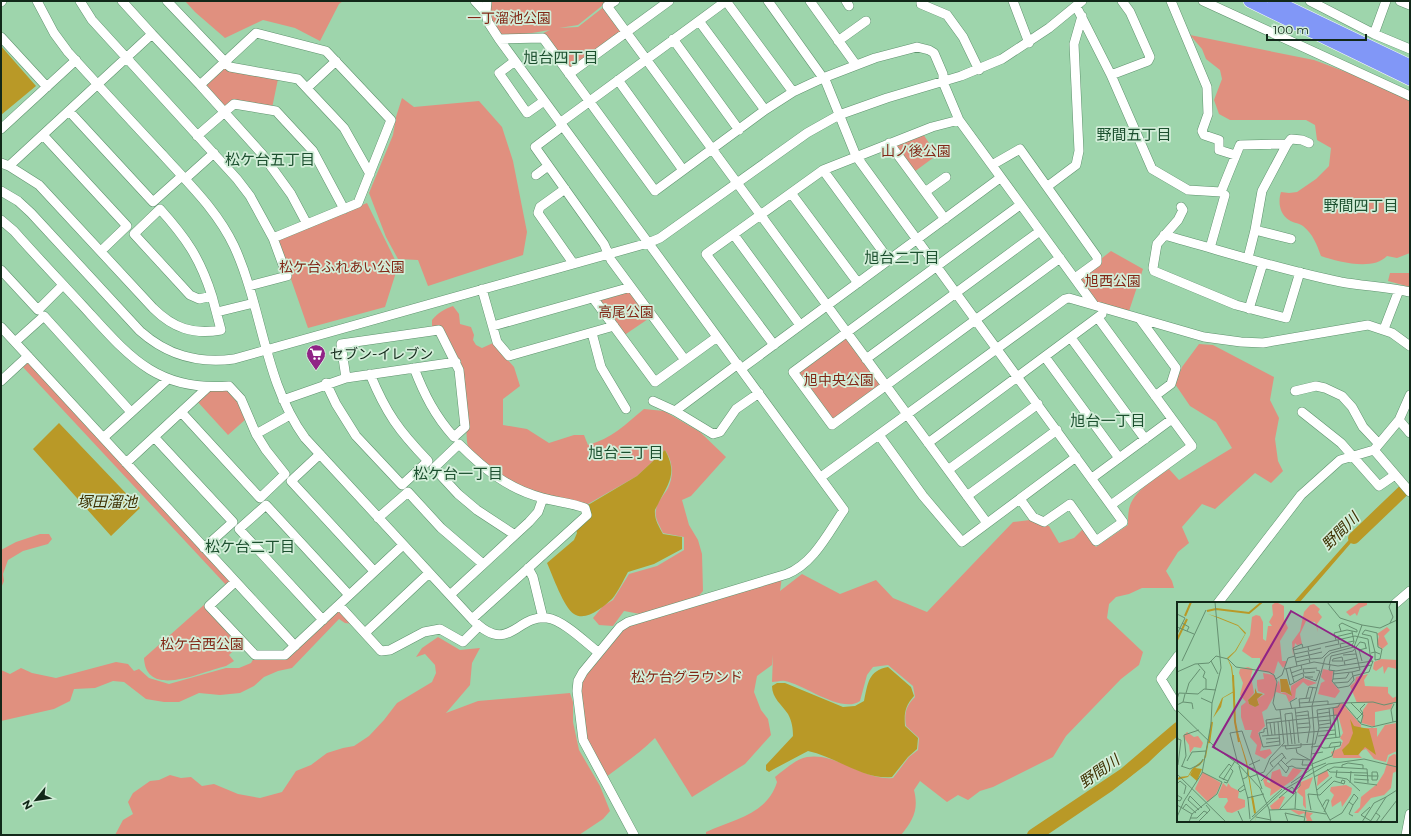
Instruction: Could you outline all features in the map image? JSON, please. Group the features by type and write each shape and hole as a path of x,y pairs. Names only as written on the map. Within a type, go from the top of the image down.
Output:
{"highway":[{"path":"1250,1 1410,79"},
{"path":"1274,1 1410,66"}],"street":[{"path":"37,1 54,33 76,60 213,211 229,235 249,286 266,349 283,400 290,415 305,438 479,626 491,634 504,634 537,618 543,618 556,621 598,652"},
{"path":"80,1 92,20 214,153 250,196 273,238 287,276 249,286"},
{"path":"122,1 262,154 279,176 307,224"},
{"path":"167,1 230,67 298,78 344,128 370,174"},
{"path":"475,1 486,13"},
{"path":"487,1 486,13 488,22 499,39 844,510 813,555 801,567 787,574 628,622 620,628 598,652 583,672 577,686 581,735 634,835"},
{"path":"615,1 607,6 987,523"},
{"path":"569,74 669,1"},
{"path":"685,360 630,287 611,260 604,244 535,147 589,101 726,1 793,92"},
{"path":"768,1 823,78 856,156 1123,522 1096,541 1070,504 1044,522 1033,517 1020,499"},
{"path":"810,1 856,65"},
{"path":"921,1 921,4 947,15 963,37 979,70"},
{"path":"1013,1 1029,43"},
{"path":"1111,75 1148,61 1150,57 1130,12 1122,1"},
{"path":"1171,1 1207,87 1208,114 1202,131 1204,135 1219,140 1219,150 1235,155"},
{"path":"1203,1 1410,96"},
{"path":"1310,1 1374,34 1410,49"},
{"path":"1374,34 1386,1"},
{"path":"1400,1 1410,5"},
{"path":"1,191 18,201 31,213 140,331 161,347 182,356 210,361 234,359 648,243 660,238 788,144 839,115 887,98 979,70 1002,59 1029,43 1079,3 1082,16 1111,75 1152,169 1188,190 1221,192 1225,195 1210,248"},
{"path":"1048,186 1076,165 1079,151 1074,44 1082,16"},
{"path":"699,21 765,110"},
{"path":"838,41 866,21"},
{"path":"200,85 256,33 326,51 391,120 358,203 273,238"},
{"path":"152,34 42,135 5,164 39,185 158,313 175,326 196,332 221,330 217,312 204,270 190,245 160,209 134,234 190,295 199,299 212,296"},
{"path":"1,38 47,87"},
{"path":"499,39 543,38 655,190 765,110 793,92 856,65 917,47 929,50 934,53 943,74 943,82 959,120 1094,305"},
{"path":"673,39 739,130"},
{"path":"1,129 76,60"},
{"path":"307,88 336,61"},
{"path":"515,61 499,73 528,113 544,100"},
{"path":"618,80 683,170"},
{"path":"198,136 234,104 276,111 313,151 344,209"},
{"path":"69,111 153,202 214,153"},
{"path":"774,345 706,254 823,170 856,156 959,120"},
{"path":"42,135 127,226 101,251"},
{"path":"1248,258 1262,191 1287,144 1291,140 1302,140 1309,143"},
{"path":"889,144 945,219"},
{"path":"1221,192 1240,145 1287,144"},
{"path":"992,166 1020,148 1097,257 1097,262 1075,278"},
{"path":"536,175 548,166"},
{"path":"823,170 889,260"},
{"path":"925,192 946,177"},
{"path":"675,411 739,366 774,345 1000,178"},
{"path":"565,189 540,207 538,213 573,263"},
{"path":"791,193 858,284"},
{"path":"1020,205 793,372 832,425 1060,258"},
{"path":"1181,207 1183,210 1178,220 1157,244 1153,268 1154,270 1249,310 1286,318 1300,272"},
{"path":"1,220 14,231 130,356 154,373 168,379 208,387 229,386 241,399 256,434 270,456 285,474 260,498 182,413"},
{"path":"1255,230 1292,239"},
{"path":"866,359 1040,231"},
{"path":"734,235 800,325"},
{"path":"1164,235 1263,263 1340,282 1410,292"},
{"path":"1249,310 1263,263"},
{"path":"1,270 38,310 63,285"},
{"path":"493,326 630,287"},
{"path":"821,477 1081,287"},
{"path":"482,289 497,342 509,356 614,326"},
{"path":"1384,329 1399,290"},
{"path":"593,298 655,382 717,337"},
{"path":"1065,299 1094,305 1204,337 1240,342 1263,342 1290,339 1368,325 1384,329 1410,346"},
{"path":"217,312 254,303"},
{"path":"928,443 1098,318 1107,309"},
{"path":"15,342 44,316 131,412"},
{"path":"1098,318 1192,446 1111,505"},
{"path":"1140,319 1176,368 1171,384 1155,396"},
{"path":"1,327 295,646"},
{"path":"346,378 341,344 439,330 459,370 465,426 454,437 439,421 421,387 414,368"},
{"path":"592,333 601,367 626,409"},
{"path":"1071,338 1145,439"},
{"path":"1,380 28,356"},
{"path":"1045,357 1119,458"},
{"path":"283,400 326,383 346,378 456,362"},
{"path":"326,383 336,404 356,436 402,485 428,461 404,436 391,418 370,374"},
{"path":"103,438 168,379"},
{"path":"1295,392 1316,386 1325,388 1342,396 1352,407 1362,427 1395,475 1410,492"},
{"path":"126,463 182,413 208,387"},
{"path":"653,401 675,411 713,434 720,432 736,409 759,393"},
{"path":"1219,602 1300,495 1340,460 1377,447 1399,420 1410,395"},
{"path":"948,470 1038,404"},
{"path":"1302,412 1329,432 1379,486 1395,475"},
{"path":"256,434 290,415"},
{"path":"1092,478 1172,419"},
{"path":"1399,420 1410,433"},
{"path":"967,496 1057,430"},
{"path":"878,435 923,496 962,542 1076,457"},
{"path":"155,438 233,522 204,548"},
{"path":"472,619 587,515 585,508 543,498 513,487 482,466 460,444 434,468 458,494 477,510 515,535"},
{"path":"320,454 291,481 374,571"},
{"path":"378,518 408,492 441,528 483,564"},
{"path":"450,595 538,512 543,498"},
{"path":"323,620 239,529 266,504 349,595"},
{"path":"236,582 209,606 255,656 285,655 403,545"},
{"path":"528,568 533,577 543,618"},
{"path":"364,633 429,573"},
{"path":"1397,602 1410,591"},
{"path":"339,605 381,651 424,632 440,629 463,642 479,626"},
{"path":"1177,657 1161,679 1177,705"},
{"path":"1406,835 1410,814"}],"green space":[{"path":"185,1 343,1 339,4 320,41 295,28 263,20 225,38 195,12"},
{"name":"一丁溜池公園","path":"491,1 608,1 578,25 559,28 578,27 605,6 624,32 569,71 541,34 550,30 508,37 500,35 492,22 490,11"},
{"path":"1190,35 1314,60 1365,79 1410,101 1410,253 1397,258 1387,256 1381,261 1365,264 1346,263 1321,256 1314,240 1306,229 1301,225 1292,222 1283,214 1280,207 1280,199 1281,192 1297,192 1316,179 1329,166 1331,148 1317,140 1315,125 1306,120 1230,120 1219,114 1214,100 1222,79 1220,70 1206,59 1202,49"},
{"path":"223,68 278,79 272,108 224,108 203,86"},
{"path":"402,98 414,107 479,101 502,127 513,161 527,232 523,255 428,286 418,260 398,259 386,237 369,193 393,135 396,117"},
{"name":"山ノ後公園","path":"923,134 937,155 914,172 892,145"},
{"name":"松ケ台ふれあい公園","path":"367,203 398,266 385,307 308,328 277,239"},
{"name":"旭西公園","path":"1111,251 1143,269 1129,311 1098,303 1078,277"},
{"path":"1390,273 1410,273 1410,287 1388,281"},
{"name":"高尾公園","path":"630,289 651,317 623,336 594,298"},
{"path":"453,306 459,314 460,324 471,327 474,335 473,340 476,345 482,348 493,343 514,367 520,386 503,399 503,425 527,429 549,443 574,435 584,435 588,445 611,435 644,409 664,411 700,432 726,457 691,496 682,500 689,525 698,540 702,554 703,591 697,598 640,614 624,611 613,626 599,625 593,618 603,606 613,600 629,574 657,566 684,550 684,537 663,533 656,516 658,504 668,488 672,474 668,454 665,450 637,476 588,504 581,505 559,500 509,483 469,451 467,442 463,368 438,327 432,326 432,320 437,315"},
{"name":"旭中央公園","path":"846,338 881,386 832,421 797,373"},
{"name":"松ケ台グラウンド","path":"1199,344 1213,345 1274,377 1270,400 1279,418 1275,439 1278,461 1283,471 1271,483 1255,473 1215,509 1202,504 1182,527 1189,543 1178,552 1166,571 1174,588 1142,588 1129,594 1116,597 1109,604 1107,618 1143,652 1139,665 1121,679 1066,736 1053,757 993,787 980,791 968,800 958,795 947,802 920,781 914,790 916,803 914,814 901,835 706,835 706,832 738,819 757,809 772,793 777,782 775,777 790,765 803,758 818,757 829,759 871,775 882,778 893,778 909,757 918,750 919,738 906,726 905,721 906,710 915,697 913,686 888,665 873,667 867,675 860,701 852,704 844,704 785,681 772,682 773,655 772,665 757,676 754,692 761,710 768,719 771,735 745,764 692,797 655,738 637,754 606,777 587,746 580,686 585,675 624,628 782,577 780,591 802,574 840,594 876,580 893,598 927,612 1013,522 1030,520 1049,526 1059,543 1074,538 1083,529 1096,547 1128,525 1131,503 1140,491 1151,481 1169,469 1179,480 1232,448 1216,422 1190,406 1175,384 1182,367"},
{"path":"28,360 232,581 227,586 21,365"},
{"path":"228,387 240,400 246,419 228,435 196,400 208,388"},
{"path":"40,534 49,534 52,539 48,544 23,551 8,560 3,574 4,581 1,588 1,550 16,542"},
{"name":"松ケ台西公園","path":"205,604 241,643 229,655 234,661 226,666 177,680 154,678 147,671 144,658"},
{"path":"339,610 353,624 345,623 339,619 292,668 278,671 264,677 254,686 240,693 220,695 199,693 179,702 164,702 146,699 124,682 113,681 95,688 74,689 70,701 54,709 1,721 1,670 10,674 21,668 32,673 56,678 116,662 128,664 134,671 139,669 149,678 169,684 226,668 239,668 251,663 254,658 285,658"},
{"path":"438,637 460,650 480,648 472,663 470,685 446,713 478,701 570,693 573,702 573,722 579,750 600,786 610,811 603,819 579,835 115,835 123,820 133,814 128,802 133,793 150,781 159,780 170,775 181,778 191,777 202,786 214,784 238,794 260,798 282,792 296,771 311,765 327,753 354,746 369,736 397,703 432,682 436,673 435,665 425,654 416,657 422,648"}],"water":[{"path":"1,46 36,86 1,115"},
{"name":"塚田溜池","path":"59,423 140,508 111,536 33,449"},
{"path":"665,450 671,465 671,477 655,510 655,517 663,534 682,537 682,549 654,564 628,572 612,599 604,606 589,615 579,616 574,614 570,611 562,598 547,563 574,540 577,533 576,529 588,505 637,476"},
{"name":"野間川","path":"1410,482 1410,487 1370,521 1300,602 1294,602 1371,515"},
{"path":"888,667 911,687 914,696 906,710 905,726 918,738 917,749 908,757 892,777 882,777 860,772 829,758 808,751 769,772 766,770 766,765 793,736 792,725 789,717 775,698 772,686 777,683 785,683 843,707 855,706 864,701 868,683 876,671"},
{"name":"野間川","path":"1177,730 1177,735 1148,763 1112,791 1047,835 1040,835 1112,786 1163,745"}],"waterway":[{"name":"野間川","path":"1354,538 1403,491"},
{"name":"野間川","path":"1033,835 1124,774 1177,729"}],"place":[{"name":"セブン-イレブン","path":"316,371"}],"district":[{"name":"旭台四丁目","path":"561,57"},
{"name":"野間五丁目","path":"1134,134"},
{"name":"松ケ台五丁目","path":"270,159"},
{"name":"野間四丁目","path":"1361,205"},
{"name":"旭台二丁目","path":"902,257"},
{"name":"旭台一丁目","path":"1108,420"},
{"name":"旭台三丁目","path":"626,452"},
{"name":"松ケ台一丁目","path":"458,473"},
{"name":"松ケ台二丁目","path":"250,546"}]}
